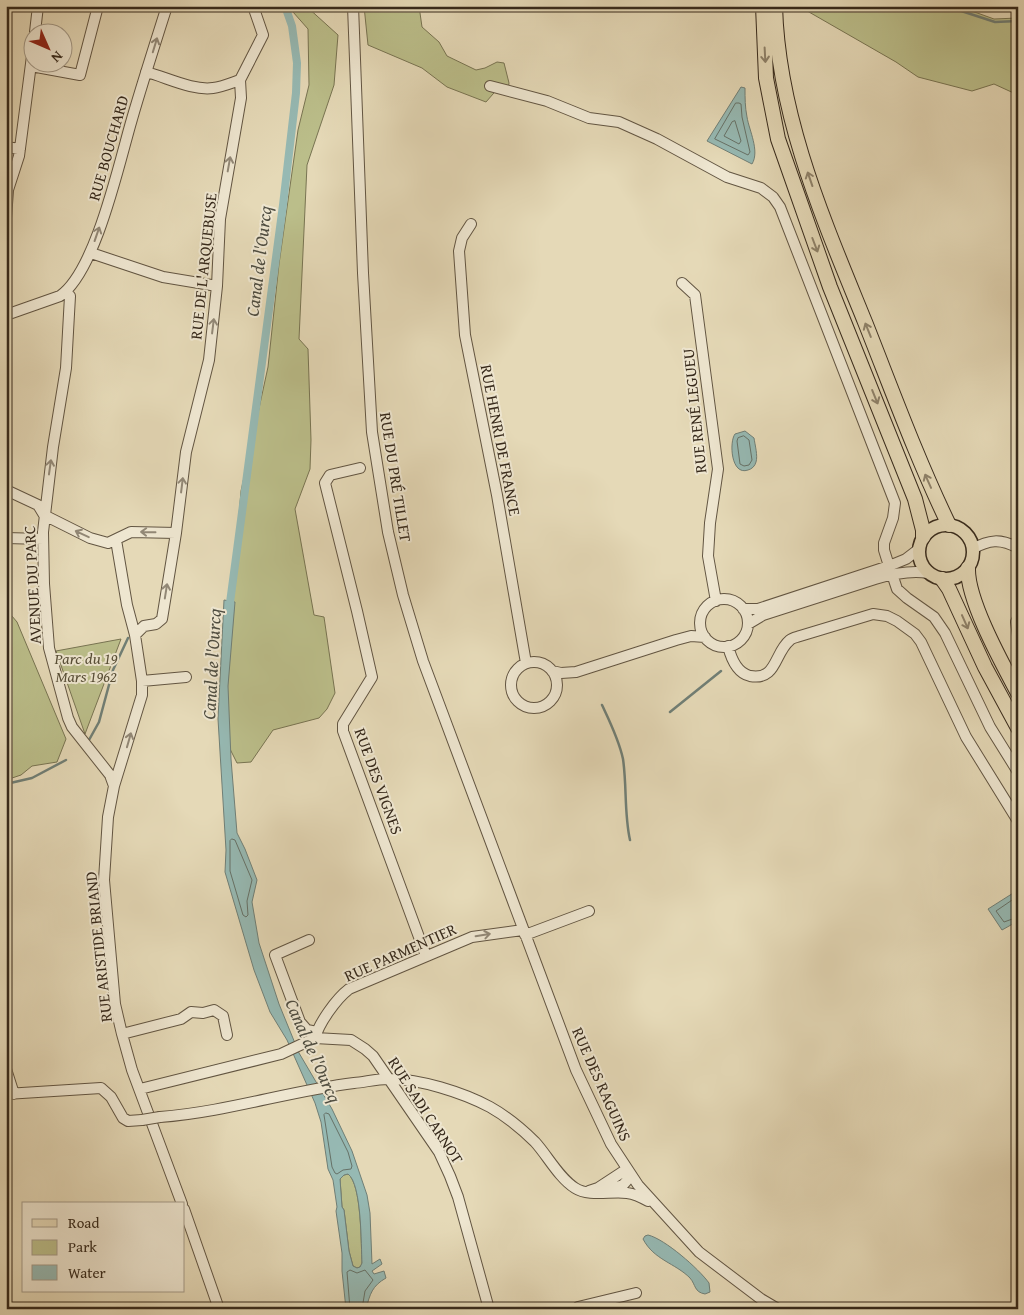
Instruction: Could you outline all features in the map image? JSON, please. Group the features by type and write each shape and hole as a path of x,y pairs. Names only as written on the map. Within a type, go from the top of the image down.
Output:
{"highway":[{"path":"763,6 766,78 778,139 830,286 915,499 923,530 921,543"},
{"path":"775,6 778,51 784,88 808,176 918,458 949,525"},
{"path":"968,568 967,575 979,611 1000,659 1018,693"},
{"path":"942,579 950,589 985,667 1018,728"}],"main road":[{"path":"949,525 965,533 970,541 972,550 971,562 968,568 956,577 942,579 928,573 922,566 919,558 921,543 934,528 949,525"}],"street":[{"path":"36,22 38,6"},
{"path":"64,72 80,75 98,6"},
{"name":"RUE BOUCHARD","path":"66,292 91,253 167,6"},
{"name":"RUE DE L'ARQUEBUSE","path":"135,635 144,626 156,624 162,619 176,533 186,452 209,360 217,286 220,219 241,98 240,80 263,35 253,6"},
{"name":"RUE DU PRÉ TILLET","path":"353,6 369,403 386,524 403,595 423,661 524,933"},
{"path":"6,218 8,190 20,149 30,72"},
{"path":"146,72 179,83 211,89 240,80"},
{"path":"490,86 547,101 589,118 619,122 657,139 727,177 760,188 773,197 780,206 895,503 893,518 884,542 884,550 897,589 934,617 946,633 990,726 1018,772"},
{"path":"6,147 20,149"},
{"name":"RUE HENRI DE FRANCE","path":"471,224 462,238 459,251 464,335 497,495 526,663"},
{"path":"91,253 163,277 217,286"},
{"name":"RUE RENÉ LEGUEU","path":"682,283 695,295 714,430 718,469 710,523 708,556 716,601"},
{"path":"6,315 60,296 66,292"},
{"name":"AVENUE DU PARC","path":"66,292 70,296 66,368 44,515 44,588 49,648 72,727 110,775 114,786"},
{"name":"RUE DES VIGNES","path":"360,468 330,475 325,483 372,677 343,724 426,956"},
{"path":"6,490 38,505 44,515 90,538 108,543 131,532 176,533"},
{"path":"6,538 43,540"},
{"name":"RUE ARISTIDE BRIAND","path":"119,539 127,605 135,635 142,681 142,695 114,786 108,818 104,880 115,1004 132,1070 181,1202"},
{"path":"972,550 986,542 996,541 1008,543 1018,548"},
{"path":"748,624 769,613 891,570 906,559 921,543"},
{"path":"743,609 758,609 891,570 928,573"},
{"path":"676,640 689,632 700,620 706,608 716,601 723,599 731,600 743,609 748,624 742,639 735,644 728,646 715,645 705,637 700,626 700,620"},
{"path":"728,646 735,665 745,674 756,677 766,674 775,665 782,650 790,640 800,636 873,614 887,616 898,621 915,634 921,642 966,737 1018,821"},
{"path":"1018,618 1016,622 1018,636"},
{"path":"576,672 557,685 552,699 540,708 525,707 513,696 511,681 514,673 526,663 540,663 552,671 561,673 576,672 676,640 691,636 705,637"},
{"path":"552,671 557,685"},
{"path":"142,681 186,677"},
{"name":"RUE PARMENTIER","path":"140,1089 281,1054 313,1037 342,994 472,936 524,933 588,911"},
{"name":"RUE DES RAGUINS","path":"524,933 576,1070 611,1144 629,1172 655,1206 699,1252 761,1299 778,1309"},
{"path":"309,940 275,955 300,1022 313,1037"},
{"path":"122,1034 181,1019 192,1012 203,1013 214,1010 223,1016 227,1035"},
{"name":"RUE SADI CARNOT","path":"313,1037 351,1040 373,1056 439,1152 458,1197 489,1309"},
{"path":"6,1069 10,1094 101,1088 111,1097 123,1118 128,1121 202,1113 328,1086 389,1079 439,1087 490,1107 513,1123 535,1142 575,1188 586,1192 626,1193 639,1196 655,1206"},
{"path":"586,1192 629,1172"},
{"path":"598,1192 622,1185 629,1172"},
{"path":"185,1212 219,1309"},
{"path":"576,1309 636,1292"}],"green space":[{"path":"290,6 306,6 338,35 334,85 307,165 299,339 308,349 310,469 295,509 314,615 324,617 335,693 327,709 319,718 273,730 251,762 237,763 226,741 229,636 241,491 268,367 279,264 298,130 309,85 308,29"},
{"path":"364,6 419,6 422,27 439,42 447,56 476,70 497,62 504,63 509,83 508,90 500,86 486,102 447,87 422,68 368,45"},
{"path":"802,6 958,6 994,19 1018,18 1018,95 994,84 972,91 918,77 896,62 802,8"},
{"path":"6,609 17,622 66,739 57,762 32,766 21,775 6,780"},
{"name":"Parc du 19 Mars 1962","path":"121,639 85,734 56,651"},
{"path":"348,1174 353,1180 356,1190 360,1216 362,1264 357,1268 353,1266 349,1251 344,1210 342,1207 340,1179"}],"water":[{"path":"741,87 745,88 746,113 755,153 752,164 707,141"},
{"path":"745,431 754,438 757,460 752,468 742,471 735,463 732,444 735,434"},
{"path":"224,600 235,602 228,686 231,759 237,833 257,880 252,902 259,943 279,1004 299,1053 332,1109 352,1151 367,1195 370,1213 372,1264 380,1259 382,1264 372,1271 374,1274 384,1271 386,1278 372,1291 366,1309 346,1309 337,1207 333,1180 328,1169 321,1122 315,1103 287,1040 270,1012 254,970 225,872 226,850 218,719","holes":["348,1174 353,1180 361,1230 362,1263 357,1268 353,1266 349,1251 340,1179"]},
{"path":"1018,890 1018,921 1002,930 988,909"},
{"path":"648,1235 672,1248 690,1263 709,1283 710,1292 705,1294 699,1292 690,1278 653,1252 643,1239"}],"waterway":[{"name":"Canal de l'Ourcq","path":"229,610 283,205 296,93 297,63 292,26 285,6"},
{"path":"946,6 995,22 1018,21"},
{"path":"89,740 99,722 113,670 128,638"},
{"path":"670,712 721,671"},
{"path":"602,705 617,738 623,759 630,840"},
{"path":"6,784 32,778 66,760"}]}
